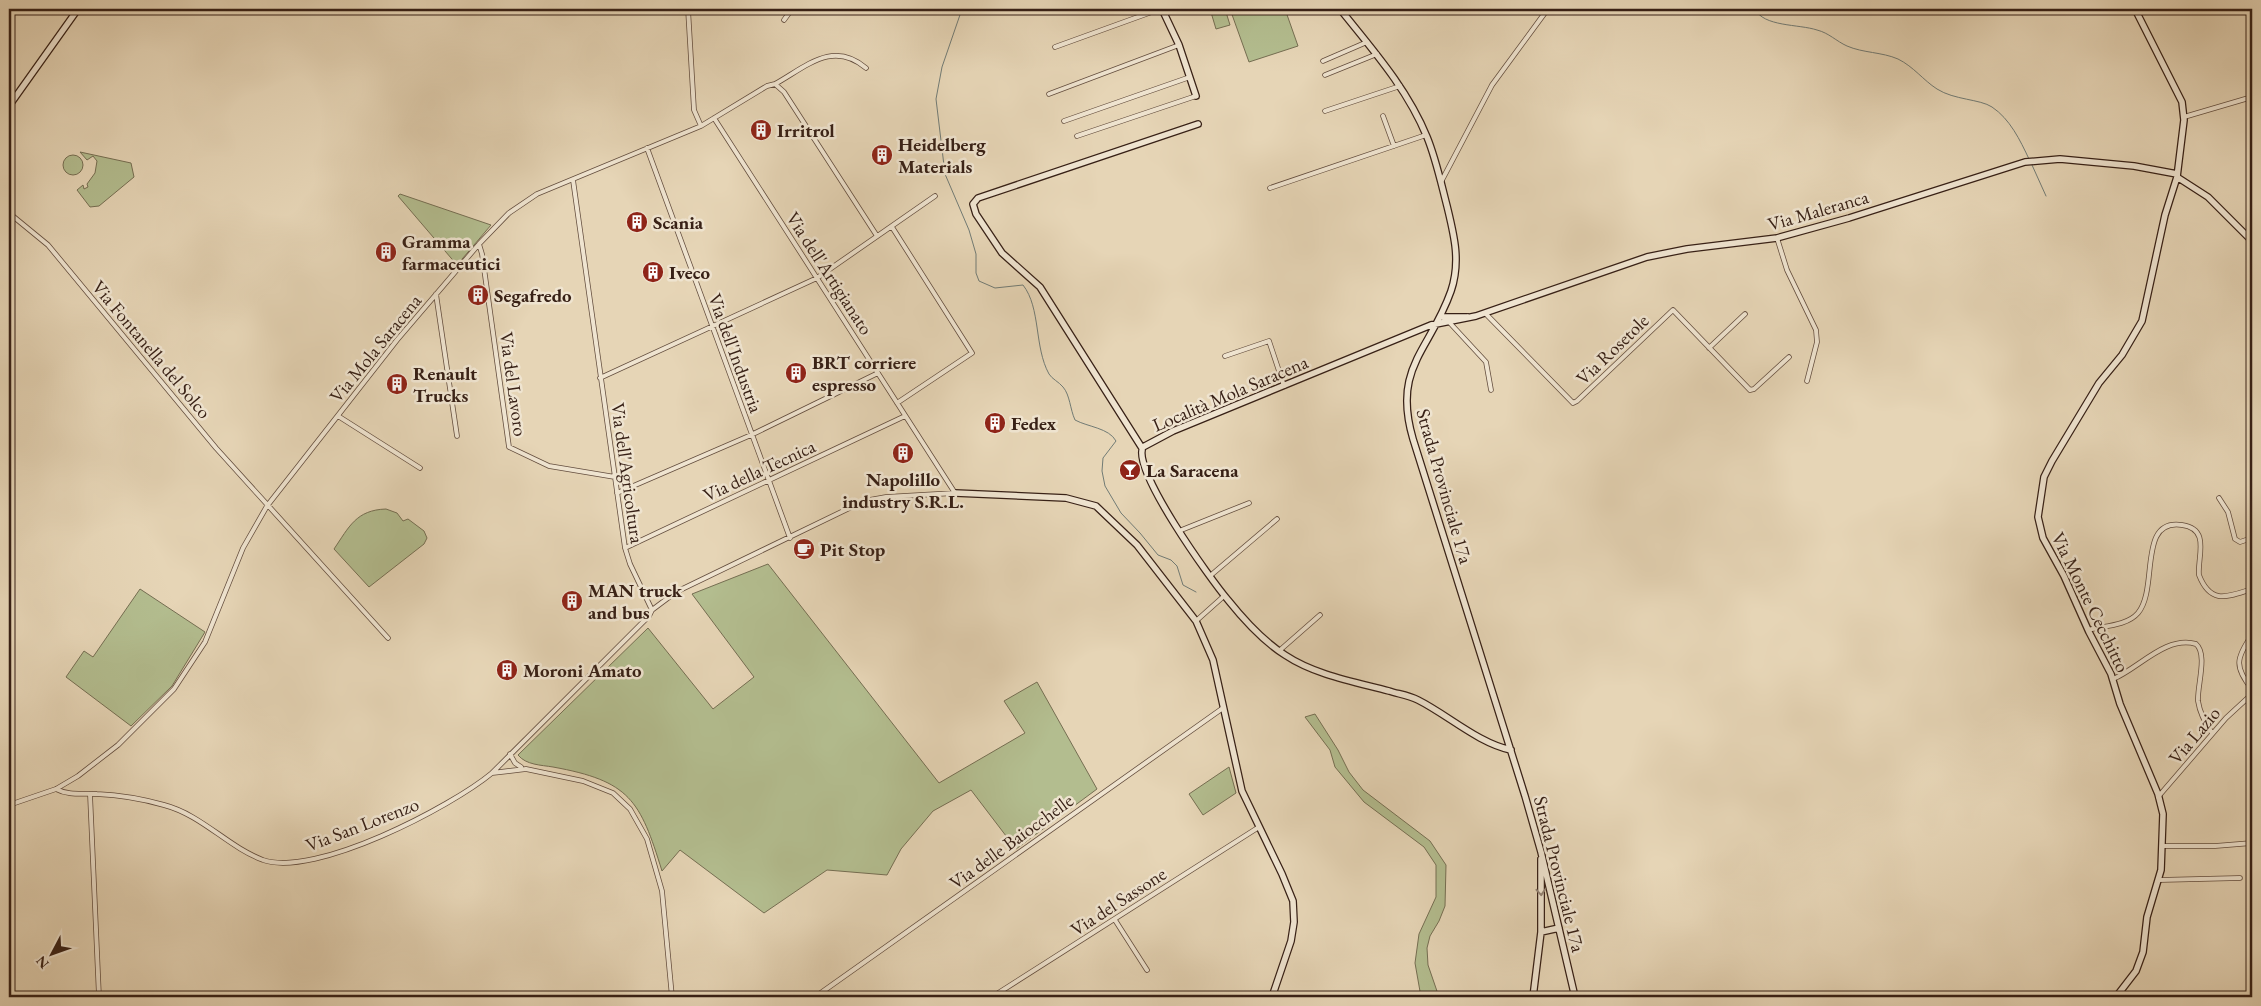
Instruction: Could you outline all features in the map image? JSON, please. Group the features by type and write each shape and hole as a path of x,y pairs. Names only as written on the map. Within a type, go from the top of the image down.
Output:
{"street":[{"path":"9,106 78,9"},
{"path":"688,9 694,110 701,126"},
{"path":"784,20 792,9"},
{"path":"1055,47 1161,9 1179,45 1196,96 1077,136"},
{"name":"Strada Provinciale 17a","path":"1340,9 1400,86 1426,135 1441,182 1458,258 1452,288 1440,317 1418,354 1408,377 1406,393 1408,423 1511,750 1541,852 1575,997"},
{"path":"2135,9 2181,98 2184,116 2252,98"},
{"path":"1441,182 1492,85 1547,10"},
{"path":"1323,61 1367,42"},
{"path":"1049,94 1179,45"},
{"name":"Via Mola Saracena","path":"56,789 78,776 118,745 174,689 205,642 243,548 267,506 436,294 500,220 522,203 701,126 817,59 840,54 855,58 866,68"},
{"path":"1325,75 1376,54"},
{"path":"1064,121 1190,77"},
{"path":"775,84 783,90 877,236"},
{"path":"1325,111 1400,86"},
{"path":"1383,116 1394,146"},
{"name":"Via Monte Cecchitto","path":"2116,997 2140,964 2145,943 2147,917 2159,880 2163,816 2158,797 2120,704 2113,679 2088,630 2064,576 2039,530 2038,513 2044,480 2052,461 2099,383 2122,355 2141,324 2146,309 2165,215 2177,176 2184,116"},
{"name":"Via dell'Artigianato","path":"714,118 955,493"},
{"path":"1142,448 1040,287 1002,253 976,214 973,204 978,198 1198,124"},
{"path":"1270,188 1426,135"},
{"name":"Via dell'Industria","path":"647,148 790,538"},
{"name":"Via Maleranca","path":"1471,317 1647,257 1687,249 1777,238 1848,218 2009,166 2038,160 2060,159 2117,164 2177,176"},
{"path":"2177,176 2208,197 2252,241"},
{"name":"Via dell'Agricoltura","path":"573,180 625,548 630,564 652,610"},
{"path":"600,378 817,278 935,196"},
{"name":"Via Fontanella del Solco","path":"9,213 50,247 216,448 388,638"},
{"path":"892,227 972,353 897,403"},
{"path":"1777,238 1787,270 1816,330 1818,342 1807,381"},
{"name":"Via del Lavoro","path":"479,244 482,254 509,447 549,466 615,477"},
{"path":"436,294 457,436"},
{"name":"Via Rosetole","path":"1485,313 1574,403 1673,310 1709,348"},
{"path":"1745,314 1709,348 1751,390 1789,358"},
{"path":"1440,317 1471,317"},
{"name":"Località Mola Saracena","path":"1471,317 1435,324 1173,431 1142,448 1141,455 1146,470 1178,532 1224,596 1279,651 1313,669 1414,699 1488,743 1511,750"},
{"path":"1449,322 1486,362 1491,390"},
{"path":"1225,356 1269,341 1284,386"},
{"path":"617,493 751,435 878,373"},
{"path":"338,416 420,468"},
{"name":"Via della Tecnica","path":"625,548 905,416"},
{"path":"652,610 676,592 867,500 890,496 955,493 1066,498 1098,507 1138,545 1196,621 1213,660 1239,782 1286,882 1294,910 1291,941 1272,997"},
{"path":"2219,498 2228,512 2235,539 2240,542 2252,538"},
{"path":"1178,532 1249,502"},
{"path":"1210,576 1277,519"},
{"path":"2088,630 2123,622 2134,617 2140,610 2148,587 2154,539 2159,530 2167,525 2184,525 2197,533 2202,546 2199,575 2210,592 2228,597 2252,589"},
{"path":"1196,621 1224,596"},
{"name":"Via San Lorenzo","path":"56,789 68,794 134,798 172,807 197,819 260,858 272,862 292,863 325,857 402,826 458,798 492,773 652,610"},
{"path":"1279,651 1320,615"},
{"path":"2252,635 2242,651 2238,665 2241,674 2252,689"},
{"path":"2113,679 2169,647 2186,643 2196,644 2202,652 2198,701 2203,719 2212,733"},
{"name":"Via Lazio","path":"2158,797 2230,713 2252,694"},
{"name":"Via delle Baiocchelle","path":"816,997 1223,708"},
{"path":"510,754 514,762 524,768 583,781 605,789 619,797 636,818 650,846 663,900 672,997"},
{"path":"492,773 524,768"},
{"path":"9,805 56,789"},
{"path":"90,794 99,997"},
{"name":"Via del Sassone","path":"992,997 1259,827"},
{"path":"2162,846 2215,846 2252,843"},
{"path":"1533,997 1541,932 1541,852"},
{"path":"2159,880 2240,878"},
{"path":"1115,920 1148,970"},
{"path":"1541,932 1559,928"}],"green space":[{"path":"1210,9 1225,9 1230,25 1216,29"},
{"path":"1230,9 1285,9 1298,46 1249,62"},
{"path":"80,152 131,163 134,177 99,206 90,207 77,190 83,185 84,189 88,187 87,184 95,173 97,161 93,156 87,160"},
{"path":"69,155 77,155 83,161 83,169 77,175 69,175 63,169 63,161"},
{"path":"400,194 491,225 457,265 398,196"},
{"path":"386,509 397,513 403,521 408,519 424,531 427,538 424,544 369,587 334,549 349,527 360,516 376,510"},
{"path":"768,564 939,783 1025,733 1004,701 1037,682 1097,789 1016,849 971,790 933,811 901,849 887,875 827,870 764,913 680,850 662,871 647,827 628,798 616,787 579,773 529,763 518,755 648,628 713,709 754,677 692,594"},
{"path":"140,589 205,632 172,686 131,726 66,677 84,651 93,657"},
{"path":"1315,714 1338,750 1349,772 1363,790 1430,841 1446,865 1445,906 1430,936 1427,948 1428,965 1439,997 1421,997 1415,963 1419,934 1436,897 1436,865 1424,847 1364,802 1335,767 1330,750 1305,717"},
{"path":"1229,767 1236,793 1203,815 1189,794"}],"waterway":[{"path":"962,9 942,67 936,99 945,174 969,230 976,254 976,273 979,281 995,288 1023,285 1033,305 1044,363 1050,376 1065,390 1075,420 1103,430 1116,441 1103,458 1102,471 1105,486 1121,513 1158,555 1171,560 1177,566 1183,585 1196,592"},
{"path":"1755,9 1759,15 1773,22 1817,30 1853,48 1898,59 1944,93 1987,104 2009,124 2029,159"},
{"path":"2032,165 2046,196"}],"place":[{"name":"Irritrol","path":"761,130"},
{"name":"Heidelberg Materials","path":"882,155"},
{"name":"Scania","path":"637,222"},
{"name":"Gramma farmaceutici","path":"386,252"},
{"name":"Iveco","path":"653,272"},
{"name":"Segafredo","path":"478,295"},
{"name":"BRT corriere espresso","path":"796,373"},
{"name":"Renault Trucks","path":"397,384"},
{"name":"Fedex","path":"995,423"},
{"name":"Napolillo industry S.R.L.","path":"903,453"},
{"name":"La Saracena","path":"1130,470"},
{"name":"Pit Stop","path":"804,549"},
{"name":"MAN truck and bus","path":"572,601"},
{"name":"Moroni Amato","path":"507,670"}]}
